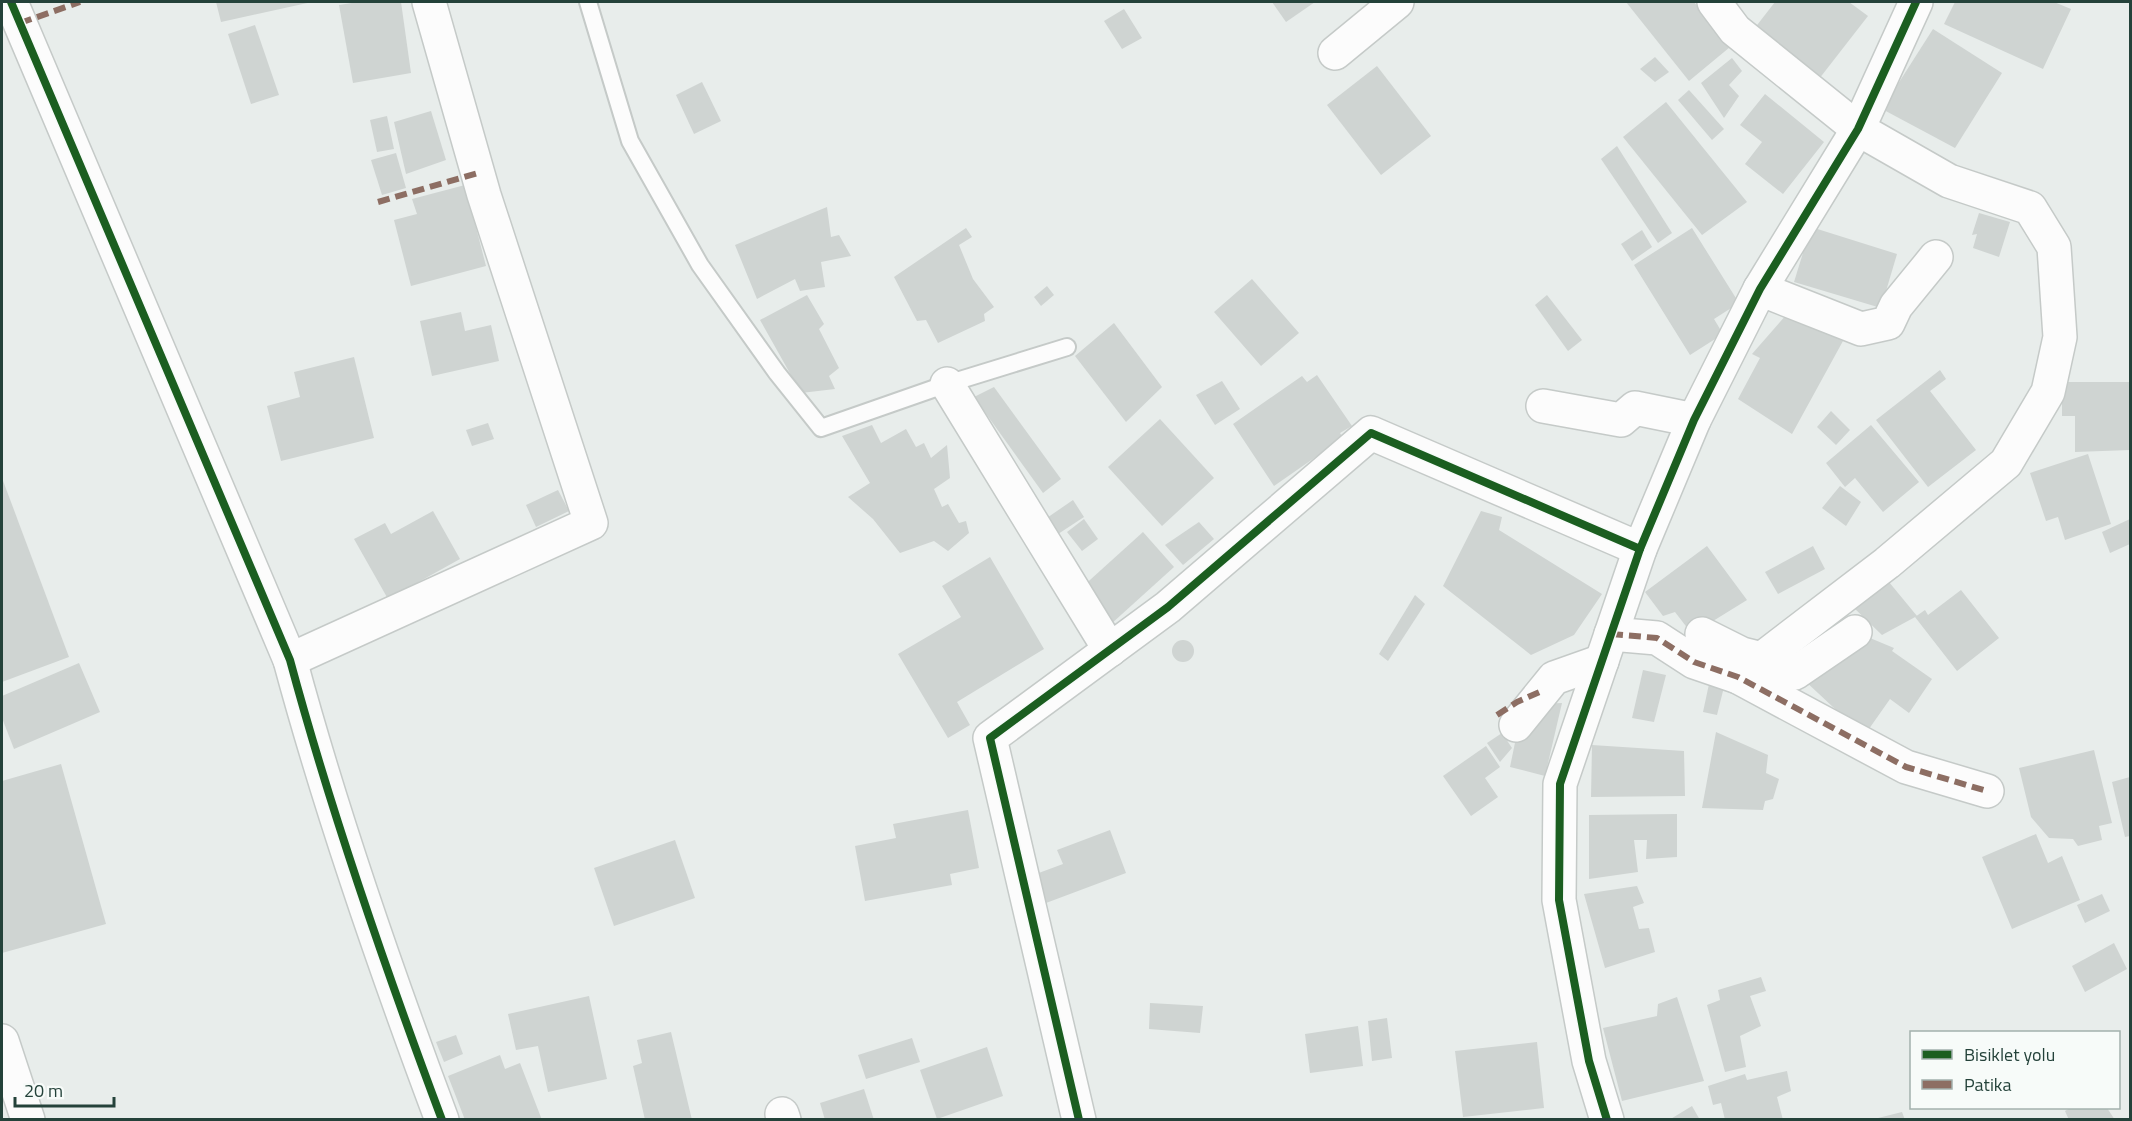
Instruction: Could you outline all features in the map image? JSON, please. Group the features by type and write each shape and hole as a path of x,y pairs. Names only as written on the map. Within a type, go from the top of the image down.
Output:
{"street":[{"path":"11,2 290,660 314,751 357,882 442,1119"},
{"path":"290,660 591,523 484,195 429,2"},
{"path":"1335,53 1397,2"},
{"path":"1714,2 1735,30 1858,129 1949,181 2030,208 2054,247 2060,337 2048,392 2006,463 1887,563 1755,664"},
{"path":"1607,1119 1589,1061 1559,900 1560,784 1640,549 1694,420 1760,289 1858,129 1916,2"},
{"path":"1760,289 1861,329 1888,323 1896,306 1936,257"},
{"path":"947,384 1110,650"},
{"path":"1543,406 1621,420 1635,408 1694,420"},
{"path":"1079,1119 990,738 1168,607 1371,433 1640,549"},
{"path":"1516,725 1554,678 1607,648 1657,638 1694,662 1755,664 1795,673 1855,632"},
{"path":"1702,634 1742,654 1906,767 1988,791"},
{"path":"2,1041 28,1119"}],"lane":[{"path":"588,2 630,141 700,265 777,373 821,428 947,384 1067,347"}],"building":[{"path":"216,2 312,2 221,22"},
{"path":"358,2 401,2 411,73 353,83 339,5"},
{"path":"1272,2 1315,2 1286,22"},
{"path":"1626,2 1694,2 1730,47 1689,81"},
{"path":"1775,2 1849,2 1868,16 1819,79 1754,29"},
{"path":"1955,2 2054,2 2071,9 2043,69 1944,24"},
{"path":"1124,9 1142,38 1122,49 1104,21"},
{"path":"255,25 279,95 251,104 228,34"},
{"path":"1933,29 2002,73 1955,148 1882,109"},
{"path":"1655,57 1669,72 1655,82 1640,69"},
{"path":"1732,58 1742,71 1729,85 1739,96 1724,118 1701,83"},
{"path":"1377,66 1431,136 1381,175 1327,105"},
{"path":"702,82 721,121 694,134 676,95"},
{"path":"1689,90 1724,129 1712,140 1678,100"},
{"path":"1765,94 1824,142 1783,194 1745,164 1762,142 1740,125"},
{"path":"1666,102 1747,202 1702,235 1623,137"},
{"path":"431,111 446,160 406,174 394,122"},
{"path":"387,116 394,149 377,152 370,120"},
{"path":"1617,146 1672,233 1658,243 1601,159"},
{"path":"396,153 406,188 382,195 371,160"},
{"path":"465,185 486,266 411,286 394,220 417,214 412,199"},
{"path":"827,207 831,237 839,235 851,256 821,262 825,287 800,291 795,279 757,299 735,245"},
{"path":"1979,213 2010,222 1999,257 1973,248 1977,234 1972,235"},
{"path":"1811,227 1897,254 1881,308 1794,282"},
{"path":"966,228 972,237 959,245 973,279 994,307 984,314 985,321 938,343 926,320 917,321 894,277"},
{"path":"1692,228 1739,303 1714,319 1723,334 1690,355 1634,265"},
{"path":"1642,230 1652,247 1632,261 1621,244"},
{"path":"1252,279 1299,333 1261,366 1214,312"},
{"path":"1047,286 1054,295 1041,306 1034,297"},
{"path":"807,295 824,324 819,329 839,368 829,376 835,389 801,393 760,320"},
{"path":"1547,295 1582,340 1568,351 1535,305"},
{"path":"461,312 465,331 491,325 499,361 432,376 420,321"},
{"path":"1787,314 1843,341 1792,434 1738,399 1760,358 1752,354"},
{"path":"1114,323 1162,387 1126,422 1075,356"},
{"path":"354,357 374,438 281,461 267,406 300,397 294,372"},
{"path":"1940,370 1946,379 1930,391 1976,450 1928,487 1876,420"},
{"path":"1317,375 1352,426 1340,433 1343,438 1274,486 1233,424 1302,376 1307,382"},
{"path":"1222,381 1240,409 1215,425 1196,395"},
{"path":"2062,382 2130,382 2130,450 2075,452 2075,416 2062,416"},
{"path":"994,387 1061,479 1043,493 974,397"},
{"path":"1831,411 1850,430 1836,445 1817,427"},
{"path":"1160,419 1214,478 1162,526 1108,467"},
{"path":"488,423 494,439 472,446 466,430"},
{"path":"872,425 881,443 906,429 916,447 924,443 931,458 947,445 950,478 934,489 942,507 948,504 959,523 966,521 969,533 948,551 934,541 900,553 873,519 848,497 870,483 842,436"},
{"path":"1871,425 1919,482 1883,512 1855,478 1845,487 1826,463"},
{"path":"2088,454 2111,524 2065,540 2058,517 2046,521 2030,473"},
{"path":"2,478 69,657 2,682"},
{"path":"1840,486 1861,502 1846,526 1822,508"},
{"path":"558,490 569,511 536,527 526,505"},
{"path":"1073,500 1084,517 1052,538 1041,522"},
{"path":"433,511 460,559 388,599 354,539 385,523 391,534"},
{"path":"1481,511 1502,517 1499,530 1602,594 1574,635 1531,655 1443,586"},
{"path":"1084,519 1098,539 1082,551 1067,532"},
{"path":"2130,519 2130,544 2110,553 2102,532"},
{"path":"1199,522 1214,539 1183,565 1165,545"},
{"path":"1143,532 1174,567 1111,624 1080,589"},
{"path":"1707,546 1747,600 1692,634 1675,612 1663,616 1645,592"},
{"path":"1813,546 1825,569 1778,594 1765,572"},
{"path":"990,557 1044,649 957,702 970,725 948,738 898,654 961,617 942,586"},
{"path":"1884,576 1917,616 1882,635 1852,606"},
{"path":"1961,590 1999,638 1957,671 1915,617 1925,610 1928,615"},
{"path":"1415,595 1425,604 1388,661 1379,654"},
{"path":"1870,638 1894,648 1892,651 1932,679 1909,713 1890,699 1864,736 1803,679"},
{"path":"1183,640 1191,643 1194,651 1191,659 1183,662 1175,659 1172,651 1175,643"},
{"path":"79,663 100,712 14,749 2,718 2,696"},
{"path":"1643,670 1666,675 1654,722 1632,718"},
{"path":"1709,684 1724,687 1717,715 1703,712"},
{"path":"1562,703 1545,776 1510,767 1517,733 1540,704"},
{"path":"1716,732 1768,755 1766,773 1779,779 1773,799 1765,801 1763,810 1702,808"},
{"path":"1502,733 1512,748 1500,762 1487,743"},
{"path":"1592,745 1684,751 1685,796 1591,797"},
{"path":"1486,746 1500,767 1485,778 1498,797 1471,816 1443,776"},
{"path":"2094,750 2112,823 2099,826 2102,840 2078,846 2073,839 2049,838 2031,817 2019,768"},
{"path":"61,764 106,924 2,953 2,781"},
{"path":"2130,777 2130,836 2125,837 2112,782"},
{"path":"968,810 979,868 950,874 952,885 865,901 855,846 896,838 893,824"},
{"path":"1677,814 1677,857 1646,859 1647,840 1634,840 1638,872 1589,879 1589,815"},
{"path":"1110,830 1126,873 1046,903 1036,874 1063,864 1057,850"},
{"path":"2036,834 2048,863 2062,856 2080,900 2012,929 1982,857"},
{"path":"675,840 695,898 614,926 594,868"},
{"path":"1637,886 1644,903 1633,907 1639,929 1649,928 1655,952 1605,968 1584,894"},
{"path":"2102,894 2110,911 2085,923 2077,905"},
{"path":"2114,943 2127,969 2085,992 2072,966"},
{"path":"1761,977 1766,991 1750,996 1761,1026 1740,1036 1746,1067 1725,1072 1707,1005 1720,1000 1718,990"},
{"path":"589,996 607,1079 548,1092 538,1046 516,1050 508,1014"},
{"path":"1677,997 1704,1081 1622,1101 1603,1028 1657,1016 1658,1004"},
{"path":"1150,1003 1203,1006 1200,1033 1149,1029"},
{"path":"1387,1018 1392,1058 1372,1061 1368,1021"},
{"path":"1358,1026 1363,1066 1310,1073 1305,1034"},
{"path":"671,1032 692,1120 645,1120 633,1066 642,1063 637,1040"},
{"path":"456,1035 463,1054 444,1062 436,1042"},
{"path":"912,1038 920,1062 866,1079 858,1055"},
{"path":"1537,1042 1544,1108 1463,1117 1455,1051"},
{"path":"987,1047 1003,1096 937,1119 920,1070"},
{"path":"500,1055 505,1069 520,1063 542,1120 465,1120 448,1076"},
{"path":"1787,1071 1791,1091 1777,1097 1783,1120 1725,1120 1721,1103 1713,1105 1708,1086 1745,1074 1747,1080"},
{"path":"864,1089 874,1120 825,1120 820,1103"},
{"path":"1692,1106 1700,1120 1669,1120"},
{"path":"2068,1109 2108,1109 2115,1120 2069,1120 2065,1111"},
{"path":"1902,1112 1905,1120 1874,1120 1874,1119"}],"marked path":[{"path":"20,23 80,2"},
{"path":"378,202 478,173"},
{"path":"1611,634 1657,638 1694,662 1738,677 1906,767 1987,791"},
{"path":"1497,715 1517,702 1544,690"}],"cycle path":[{"path":"11,2 290,660 323,776 360,892 442,1120"},
{"path":"1607,1120 1589,1061 1559,900 1560,784 1640,549 1694,420 1760,289 1858,129 1916,2"},
{"path":"1079,1120 990,738 1168,607 1371,433 1640,549"}]}
